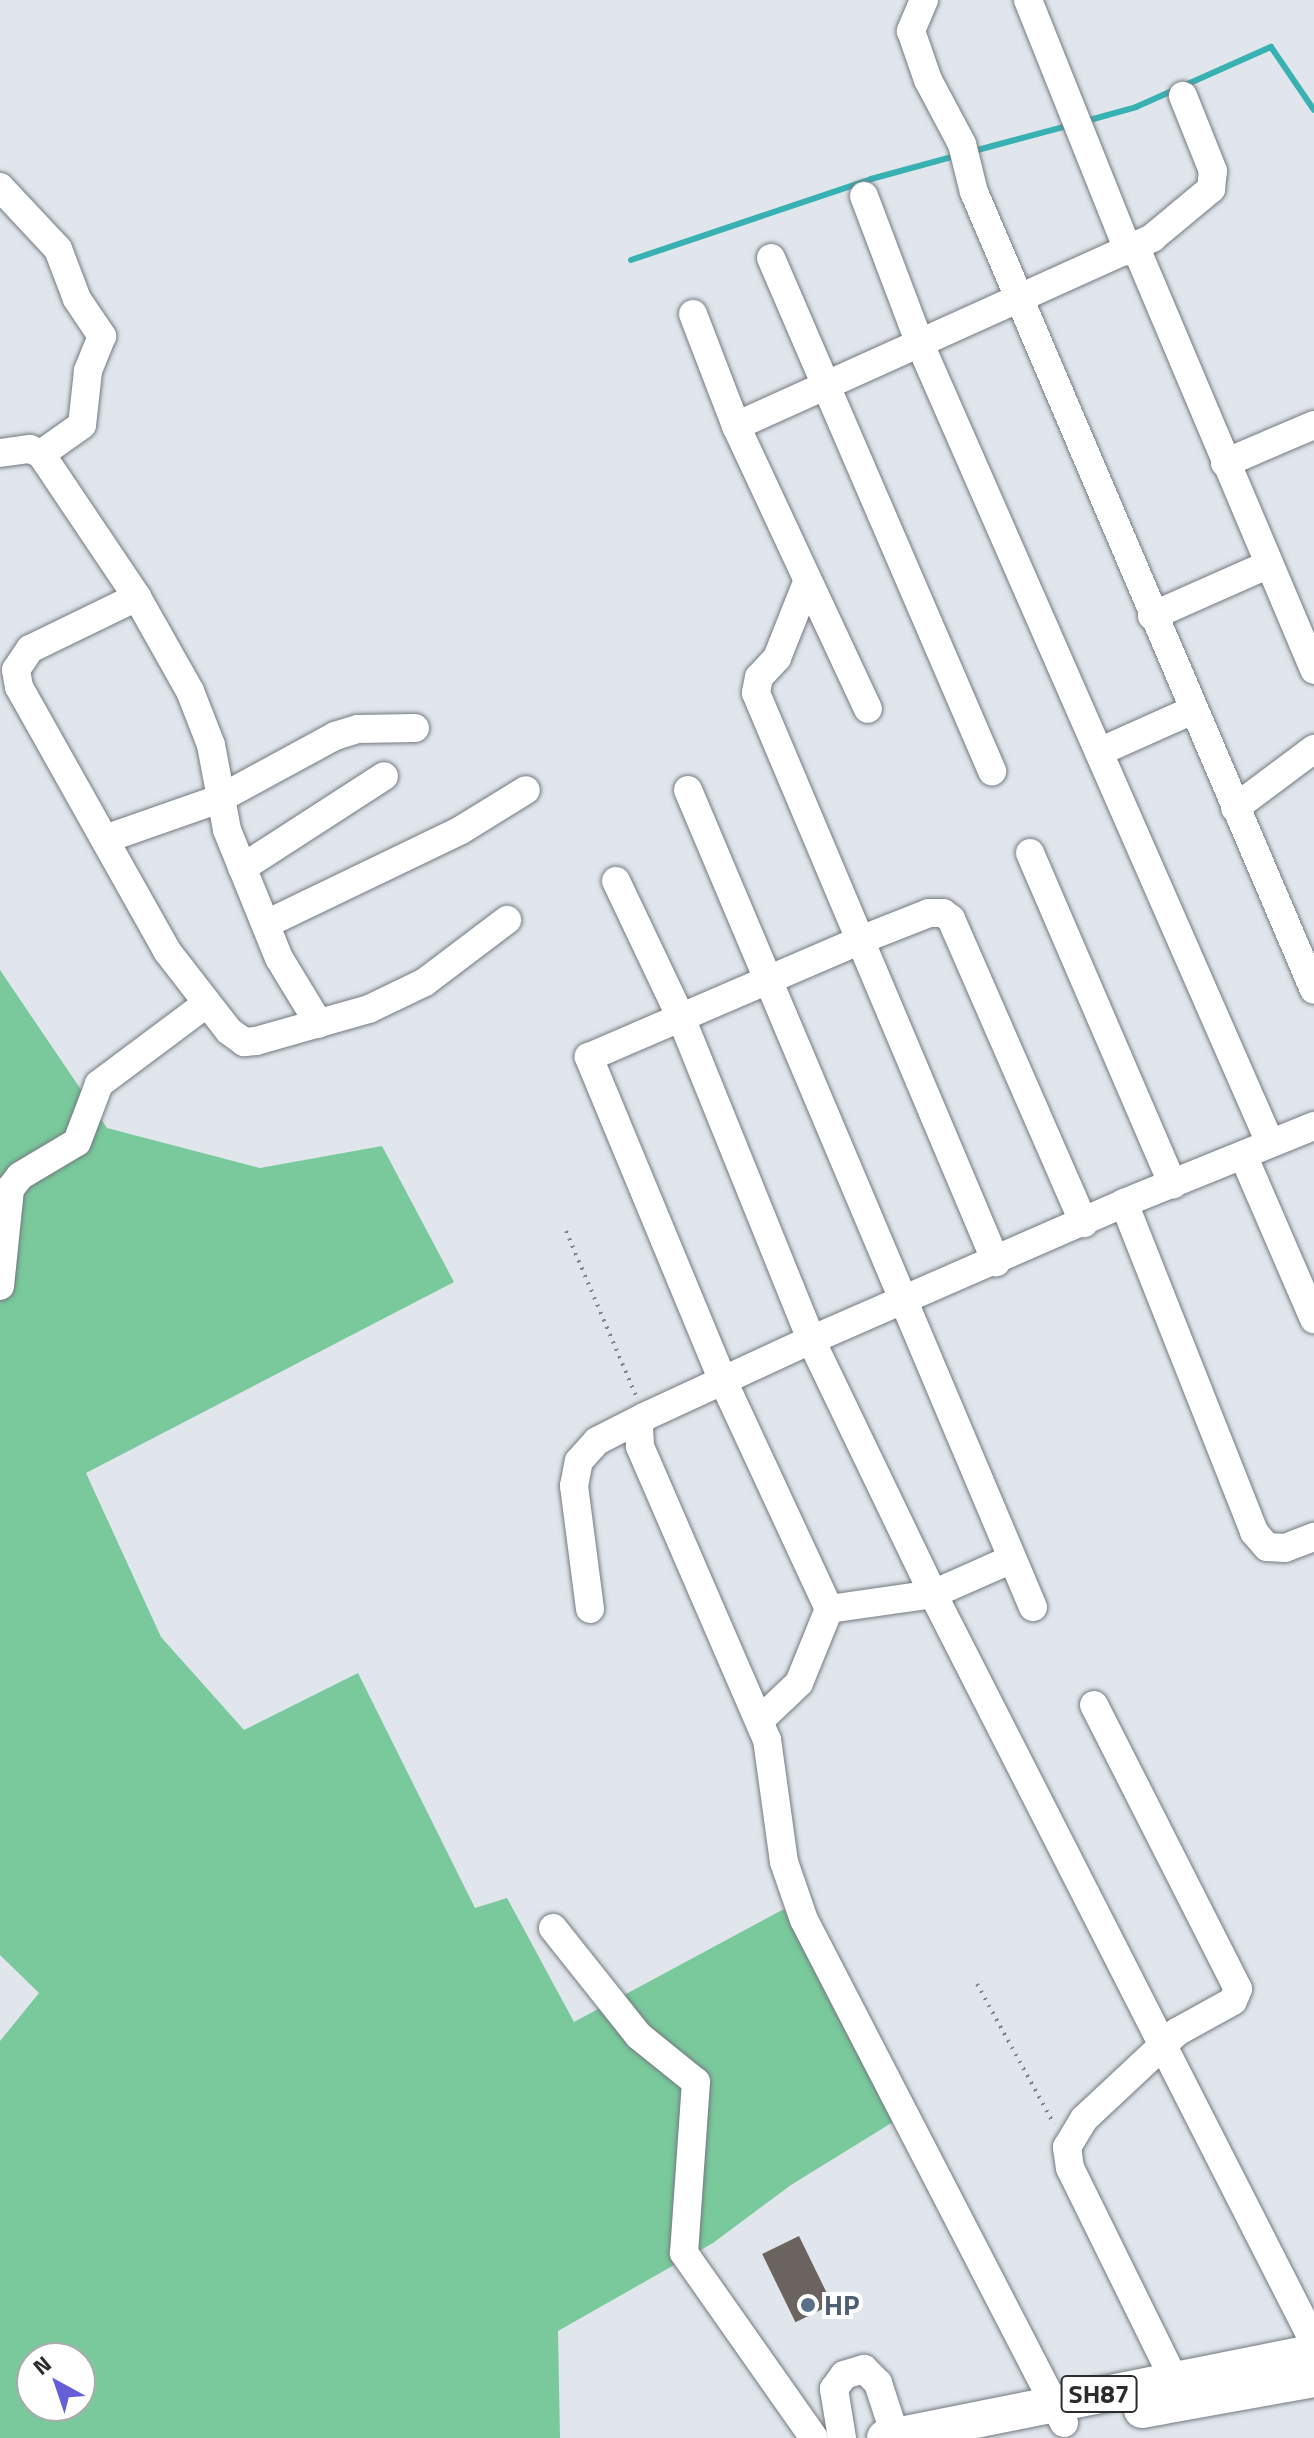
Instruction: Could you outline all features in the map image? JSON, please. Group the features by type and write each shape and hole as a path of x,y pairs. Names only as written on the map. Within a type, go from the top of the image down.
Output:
{"main road":[{"name":"SH87","path":"1005,2438 1059,2412 1174,2379 1314,2352"},
{"name":"SH87","path":"892,2437 1314,2379"}],"street":[{"path":"924,0 911,31 928,80 965,152 974,192 1152,616 1314,990"},
{"path":"1028,0 1077,123 1314,670"},
{"path":"736,426 1132,250 1211,189 1213,171 1183,96"},
{"path":"0,187 58,249 77,299 102,336 88,371 82,425 41,454"},
{"path":"864,196 920,344 1270,1143"},
{"path":"771,258 992,771"},
{"path":"693,314 736,426 806,585 868,709"},
{"path":"1225,463 1314,425"},
{"path":"0,453 30,449 41,454 137,597 202,714 219,799 242,868 279,958 319,1024"},
{"path":"1152,616 1267,565"},
{"path":"806,585 777,658 759,677 756,693 996,1262"},
{"path":"137,597 11,654 19,687 167,951 206,1004 244,1042 369,1009 425,982 507,920"},
{"path":"1099,752 1193,710"},
{"path":"105,839 219,799 335,736 358,729 415,728"},
{"path":"1235,808 1314,749"},
{"path":"242,868 384,776"},
{"path":"266,924 461,830 526,790"},
{"path":"688,790 1033,1607"},
{"path":"1030,853 1173,1185"},
{"path":"616,881 682,1020 811,1340 933,1594 1314,2342"},
{"path":"760,1720 799,1683 829,1609 723,1381 589,1057 682,1020 858,941 929,913 943,913 951,919 1084,1223"},
{"path":"0,1286 10,1189 20,1176 77,1142 99,1084 206,1004"},
{"path":"590,1609 574,1486 579,1461 597,1441 811,1340 996,1262 1124,1203 1314,1126"},
{"path":"1243,1155 1314,1319"},
{"path":"1124,1203 1254,1532 1267,1547 1285,1548 1314,1537"},
{"path":"644,1417 640,1446 760,1720 784,1862 804,1920 1059,2412"},
{"path":"829,1609 933,1594 1012,1559"},
{"path":"1094,1705 1237,1978 1233,2001 1185,2026 1164,2049 1084,2119 1067,2147 1070,2168 1174,2379"},
{"path":"553,1928 639,2036 696,2082 684,2253 814,2438"},
{"path":"842,2438 834,2389 844,2375 864,2369 878,2383 892,2437"}],"path":[{"path":"566,1231 644,1417"},
{"path":"977,1984 1067,2147"}],"green space":[{"path":"0,970 107,1128 260,1168 382,1146 454,1282 86,1473 161,1637 244,1730 358,1673 475,1908 507,1898 574,2022 784,1909 893,2122 791,2185 713,2243 558,2331 560,2438 0,2438 0,2041 39,1993 0,1955"}],"building":[{"path":"799,2236 832,2304 795,2322 762,2254"}],"waterway":[{"path":"1086,121 1136,107 1271,47 1314,110"},
{"path":"970,152 1071,125"},
{"path":"631,260 871,179 955,156"}],"place":[{"name":"HP","path":"808,2305"}]}
